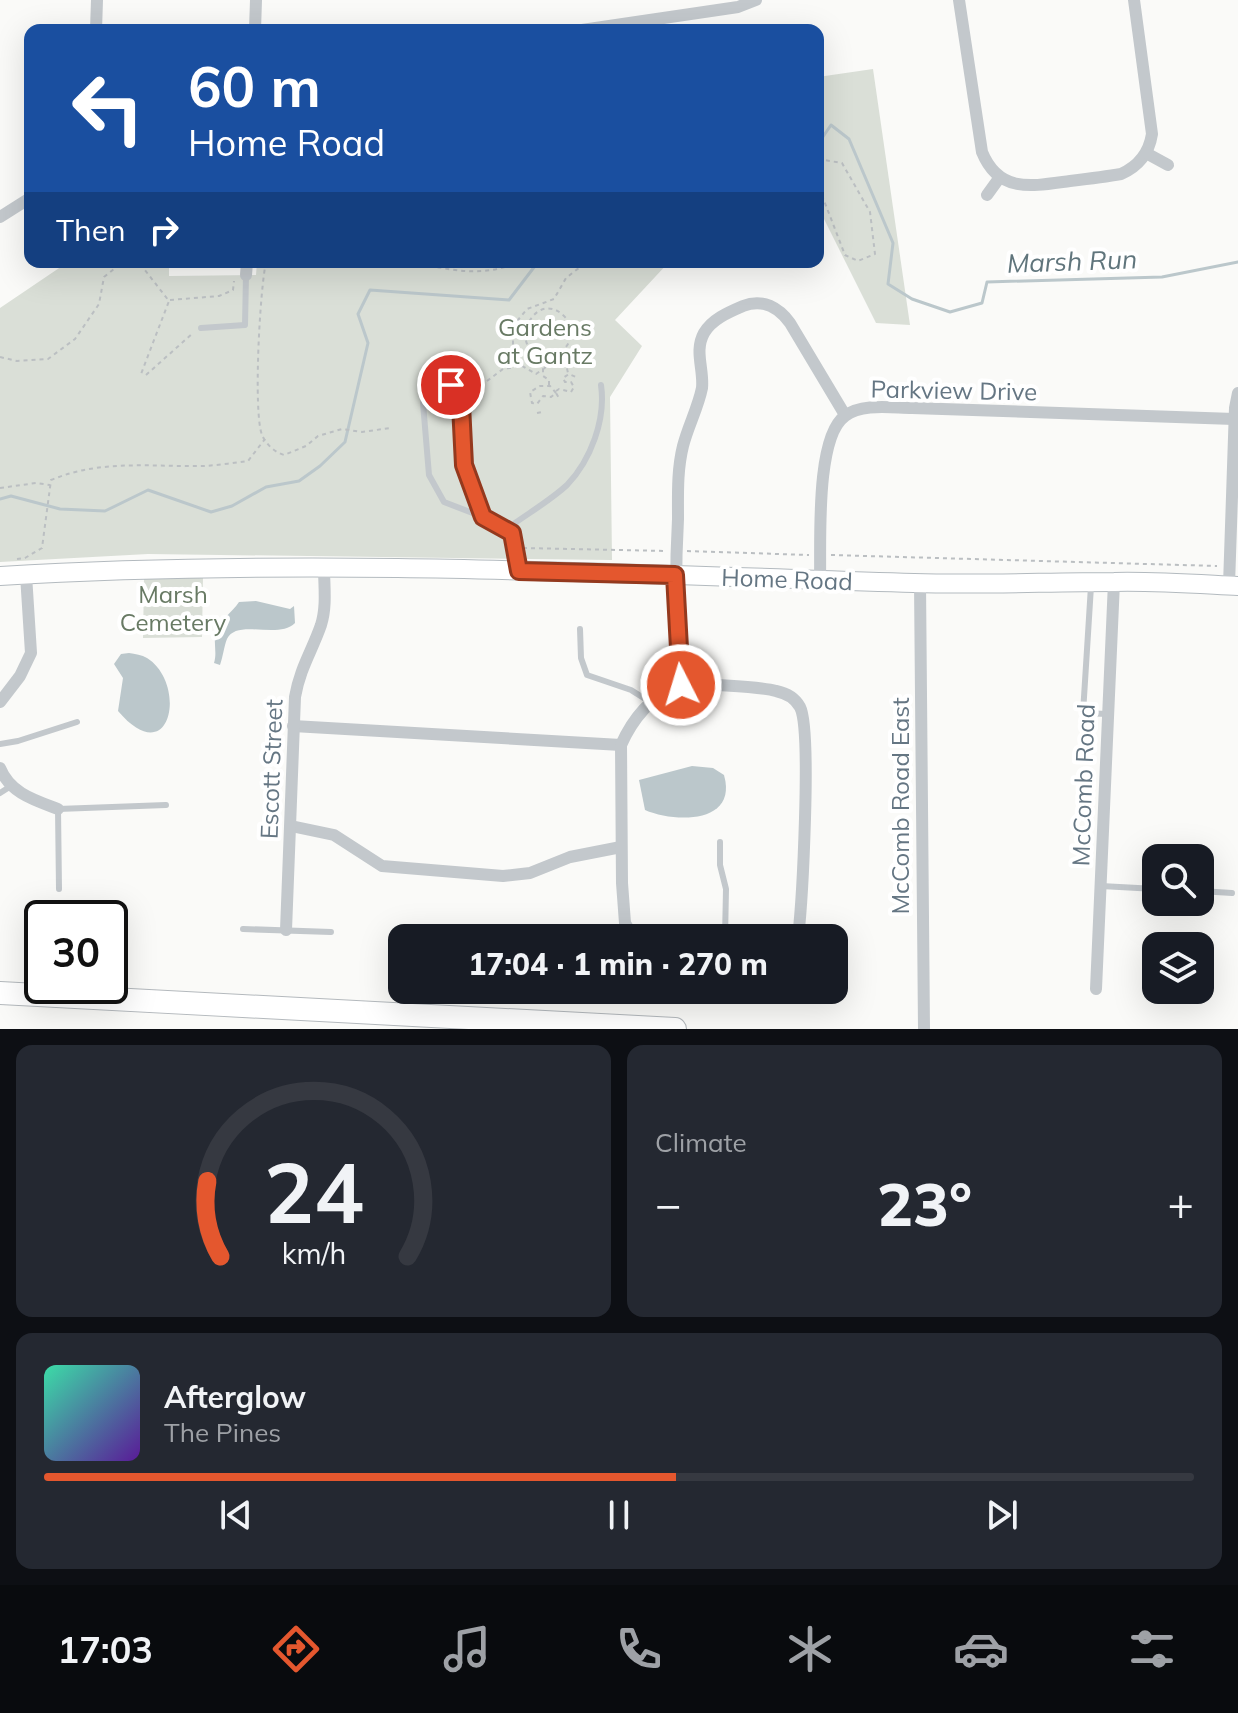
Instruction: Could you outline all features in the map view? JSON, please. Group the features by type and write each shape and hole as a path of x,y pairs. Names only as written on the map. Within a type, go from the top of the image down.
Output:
{"highway":[{"path":"0,993 325,1016 675,1029"}],"street":[{"path":"96,24 97,0"},
{"path":"255,24 256,0"},
{"path":"623,24 738,7 756,0"},
{"path":"959,0 979,142 985,161 1000,177 1016,185 1032,186 1109,176 1132,169 1146,153 1152,134 1134,0"},
{"path":"1146,153 1168,165"},
{"path":"987,195 1000,177"},
{"path":"0,217 24,202"},
{"path":"681,685 675,575 679,472 683,445 699,402 703,379 699,346 704,332 715,321 749,304 770,304 782,312 845,415"},
{"path":"1233,585 1229,566 1234,419 1238,393"},
{"name":"Parkview Drive","path":"820,580 824,459 830,435 845,415 873,408 912,408 1234,419"},
{"name":"Home Road","path":"0,576 86,571 324,567 920,583 1233,585"},
{"name":"Escott Street","path":"286,930 293,726 299,674 321,624 324,567"},
{"path":"0,702 20,676 31,653 26,575"},
{"name":"McComb Road","path":"1096,989 1114,582"},
{"name":"McComb Road East","path":"920,583 924,1029"},
{"path":"626,924 621,847 621,745 650,702 681,685 774,690 794,698 801,708 805,721 799,924"},
{"path":"293,726 621,745"},
{"path":"0,768 6,789 58,809"},
{"path":"291,826 334,835 382,866 503,876 530,873 570,857 621,847"}],"lane":[{"path":"201,328 245,325 243,272"},
{"path":"461,405 478,394 481,387 478,380 465,375 448,390 423,403 429,475 444,502 483,517 512,533"},
{"path":"519,571 512,533 515,523 568,484 599,429 603,402 601,385"},
{"path":"448,390 461,405 464,465 483,517"},
{"path":"1091,582 1083,713 1107,714"},
{"path":"580,629 581,658 587,675 631,690 650,702"},
{"path":"0,744 77,722"},
{"path":"59,889 58,809 166,805"},
{"path":"720,842 720,865 726,889 725,924"},
{"path":"1101,886 1142,888"},
{"path":"1214,892 1232,893"},
{"path":"243,929 331,932"}],"path":[{"path":"824,160 842,163 870,212 875,254 858,261 845,255 824,200"},
{"path":"0,357 17,361 48,359 75,339 99,304 104,277 115,268"},
{"path":"143,268 169,301"},
{"path":"265,268 259,387 260,419 269,446 284,455 306,446 318,436 342,429 362,432 390,428"},
{"path":"451,268 475,272 505,268"},
{"path":"568,374 566,364 561,361 548,363 536,374 522,366 513,355 513,339 518,320 527,309 554,299 566,278 579,268"},
{"path":"169,301 219,296 233,290 243,272"},
{"path":"141,374 169,301"},
{"path":"546,309 561,313 571,325 570,344 563,352 553,356 531,350 525,337 528,321 546,309"},
{"path":"146,375 190,334 201,328"},
{"path":"553,356 554,362"},
{"path":"486,382 503,369 522,366"},
{"path":"543,369 543,376 549,380 560,400"},
{"path":"568,374 576,377"},
{"path":"550,386 540,386 531,391 532,403 537,404 543,396 551,397 559,389 571,392 574,387 571,382 563,380 568,374"},
{"path":"537,413 543,412"},
{"path":"13,560 25,558 42,548 51,480 68,473 117,464 208,466 248,461 265,439"},
{"path":"0,488 36,483 51,485"},
{"path":"515,547 1229,566"}],"green space":[{"path":"873,69 910,325 876,323 824,219 824,76"},
{"name":"Gardens at Gantz","path":"59,268 169,268 169,276 256,275 257,268 663,268 615,320 642,346 610,397 612,560 148,554 0,562 0,308"},
{"name":"Marsh Cemetery","path":"203,577 202,637 143,638 144,579"}],"shaded area":[{"path":"256,601 290,609 294,606 295,623 279,630 248,629 232,633 227,639 220,665 214,663 215,635 219,625 239,602"},
{"path":"121,654 147,658 160,670 167,686 170,703 168,718 161,728 151,733 136,728 118,711 123,678 114,664"},
{"path":"692,766 713,768 724,775 726,791 722,803 713,811 687,818 645,810 639,780"}],"waterway":[{"name":"Marsh Run","path":"824,135 831,125 849,139 893,243 888,284 912,299 950,312 982,303 987,282 1162,277 1238,262"},
{"name":"Marsh Run","path":"0,499 11,496 60,509 105,511 148,490 211,512 232,506 266,487 299,481 345,442 368,343 358,314 370,290 509,300 533,268"}],"route":[{"path":"451,385 448,390 461,405 464,465 473,491 483,517 512,533 519,571 675,575 681,685"}]}
